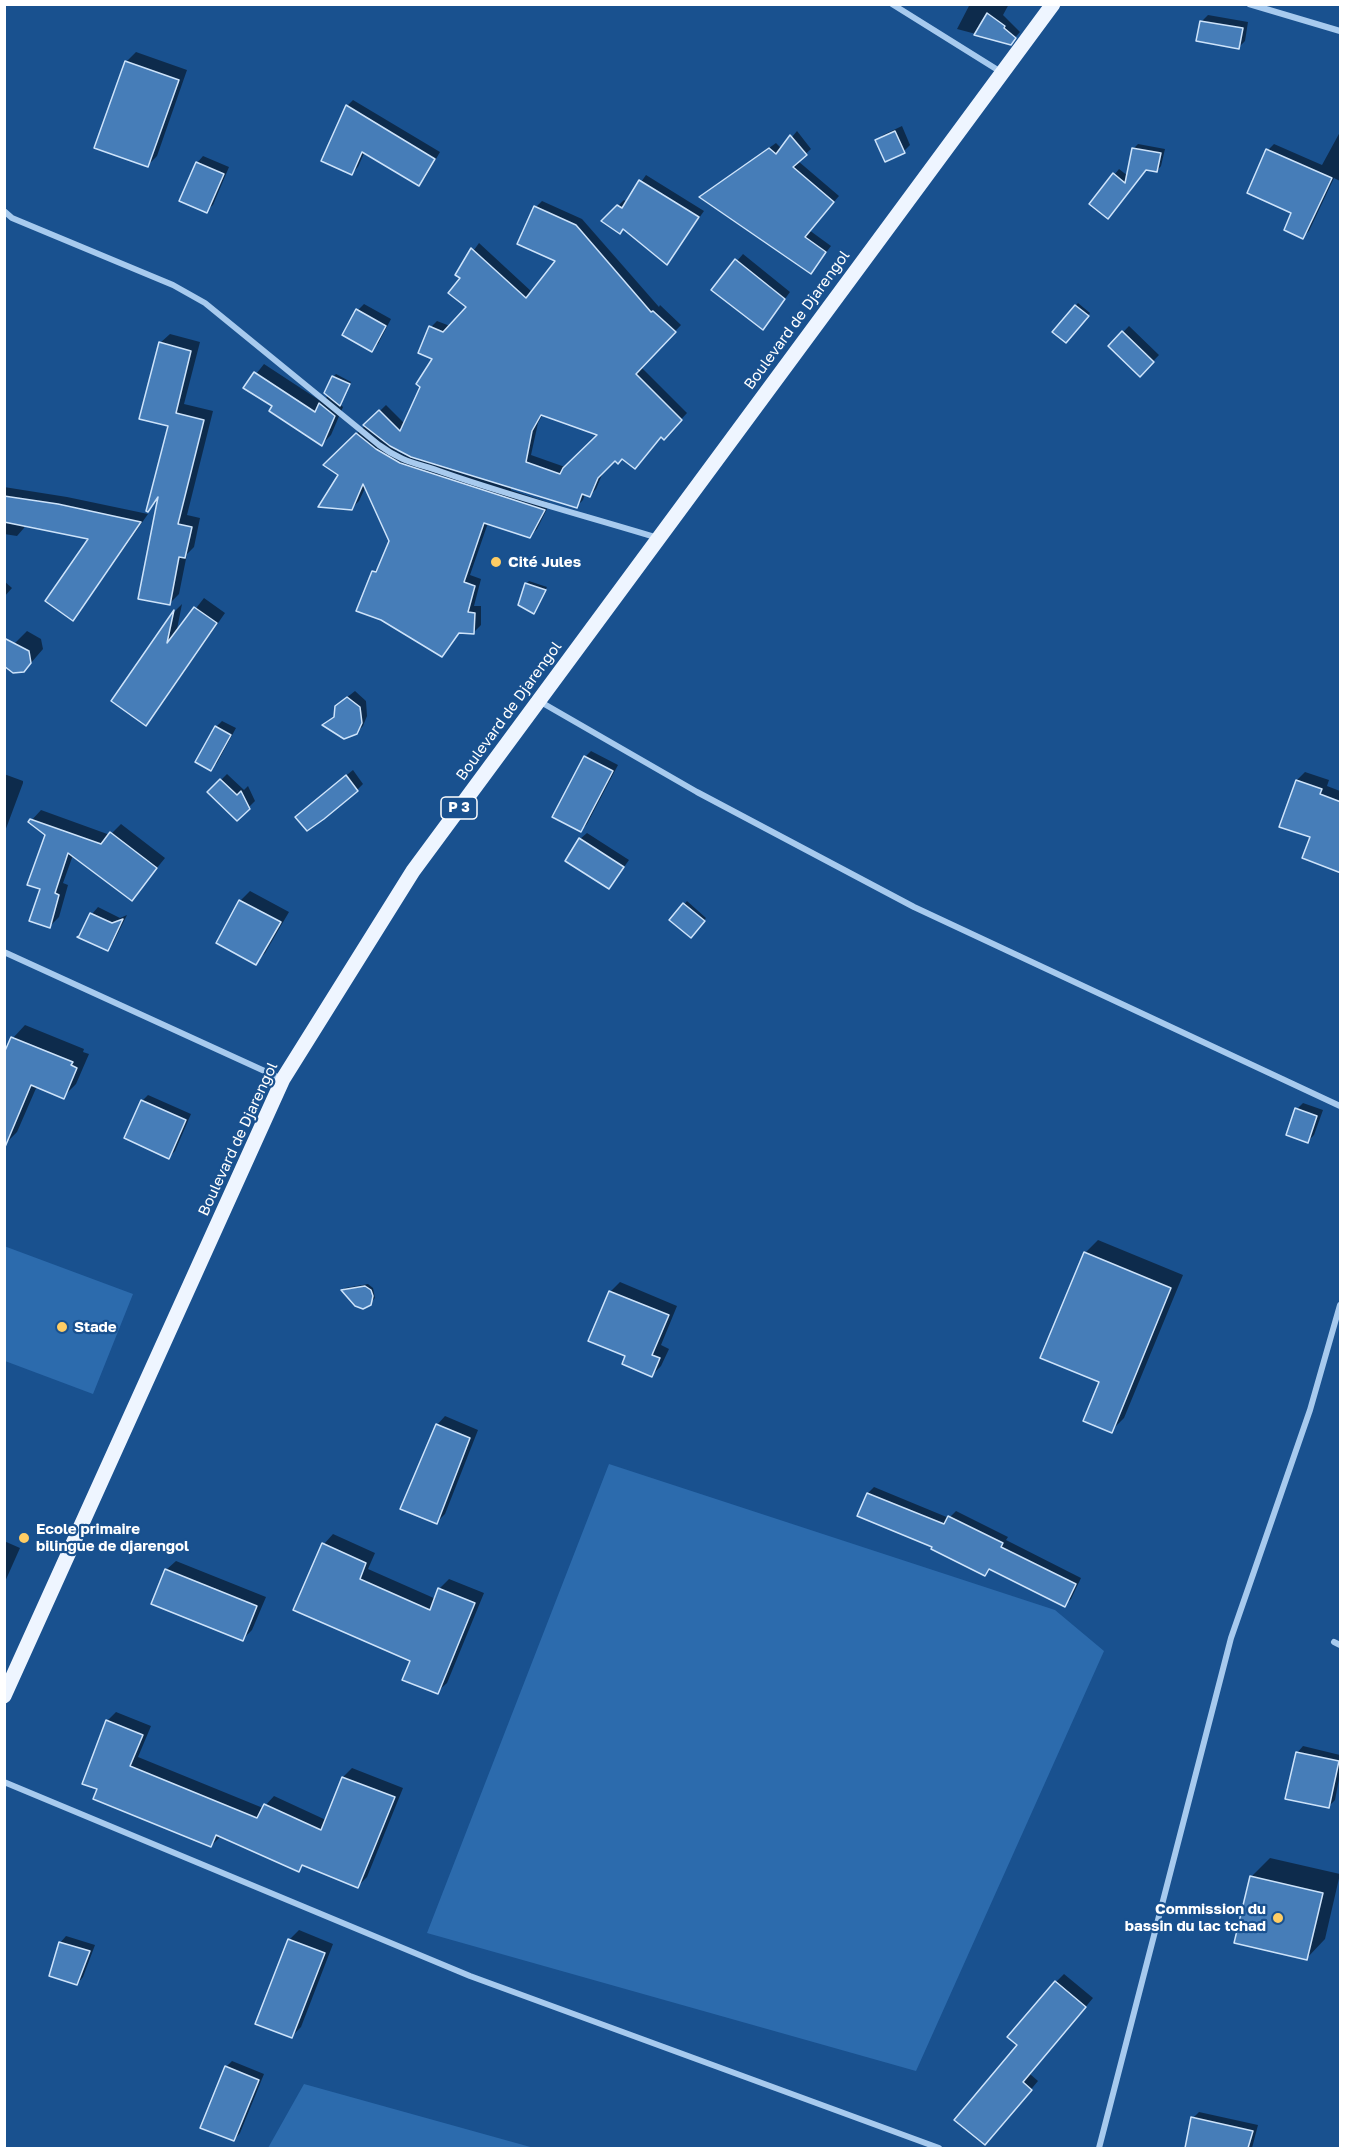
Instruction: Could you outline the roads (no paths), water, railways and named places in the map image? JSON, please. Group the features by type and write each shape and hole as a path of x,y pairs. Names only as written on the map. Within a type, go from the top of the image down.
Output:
{"main road":[{"name":"Boulevard de Djarengol","path":"4,1696 283,1079 413,871 1053,4"}],"street":[{"path":"892,4 1003,72"},
{"path":"1249,4 1341,31"},
{"path":"4,211 12,218 173,285 205,303 401,460 517,498 658,538"},
{"path":"539,701 697,792 914,907 1341,1106"},
{"path":"4,952 283,1079"},
{"path":"1099,2148 1231,1638 1310,1410 1341,1305"},
{"path":"4,1782 470,1976 939,2148"}],"place":[{"name":"Cité Jules","path":"496,562"},
{"name":"Stade","path":"62,1327"},
{"name":"Ecole primaire bilingue de djarengol","path":"24,1538"},
{"name":"Commission du bassin du lac tchad","path":"1278,1918"}]}
